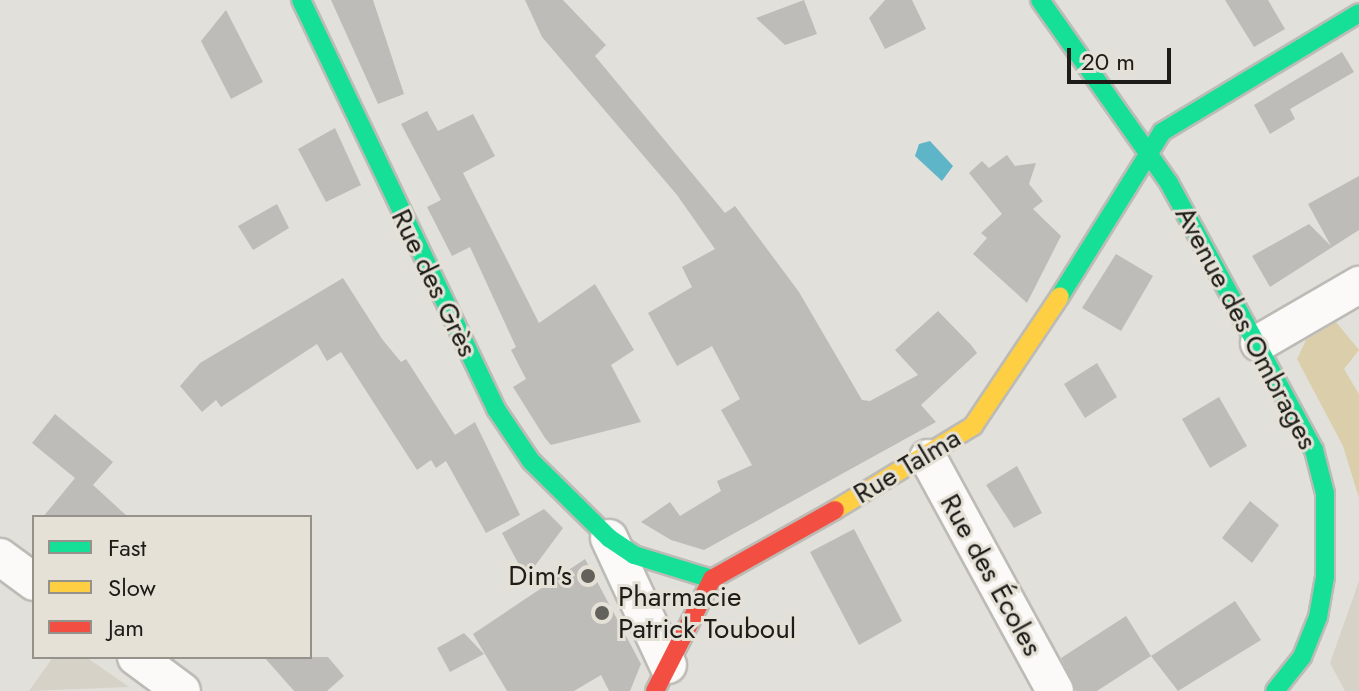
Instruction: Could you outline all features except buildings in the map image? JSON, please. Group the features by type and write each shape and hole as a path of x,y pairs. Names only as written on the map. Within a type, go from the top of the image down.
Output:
{"street":[{"name":"Rue des Grès","path":"301,0 496,409 531,461 609,538 634,555 712,579"},
{"name":"Avenue des Ombrages","path":"1040,0 1144,154 1169,183 1259,343 1314,450 1325,493 1325,577 1318,617 1302,657 1275,691"},
{"name":"Rue Talma","path":"712,579 928,458 973,426 1007,382 1144,154 1162,132 1193,110 1359,13"},
{"path":"1259,343 1359,285"},
{"name":"Rue des Écoles","path":"928,458 1055,691"},
{"name":"Rue des Grès","path":"609,538 662,678"},
{"path":"0,557 32,581"},
{"path":"662,678 712,579"},
{"path":"139,659 182,691"}],"shaded area":[{"path":"1336,322 1359,350 1344,369 1359,394 1359,498 1343,446 1297,359 1306,340"},
{"path":"1359,581 1359,691 1345,691 1330,663"},
{"path":"52,659 89,659 129,687 29,691"}],"water":[{"path":"930,141 953,166 942,181 915,156 919,144"}],"traffic: fast":[{"path":"301,0 496,409 531,461 609,538 634,555 712,579"},
{"path":"1040,0 1169,183 1314,450 1325,493 1325,577 1318,617 1302,657 1275,691"},
{"path":"1060,296 1162,132 1359,13"}],"traffic: slow":[{"path":"835,510 973,426 1060,296"}],"traffic: jam":[{"path":"655,691 712,579 835,510"}],"place":[{"name":"Dim's","path":"588,576"},
{"name":"Pharmacie Patrick Touboul","path":"602,613"}]}
